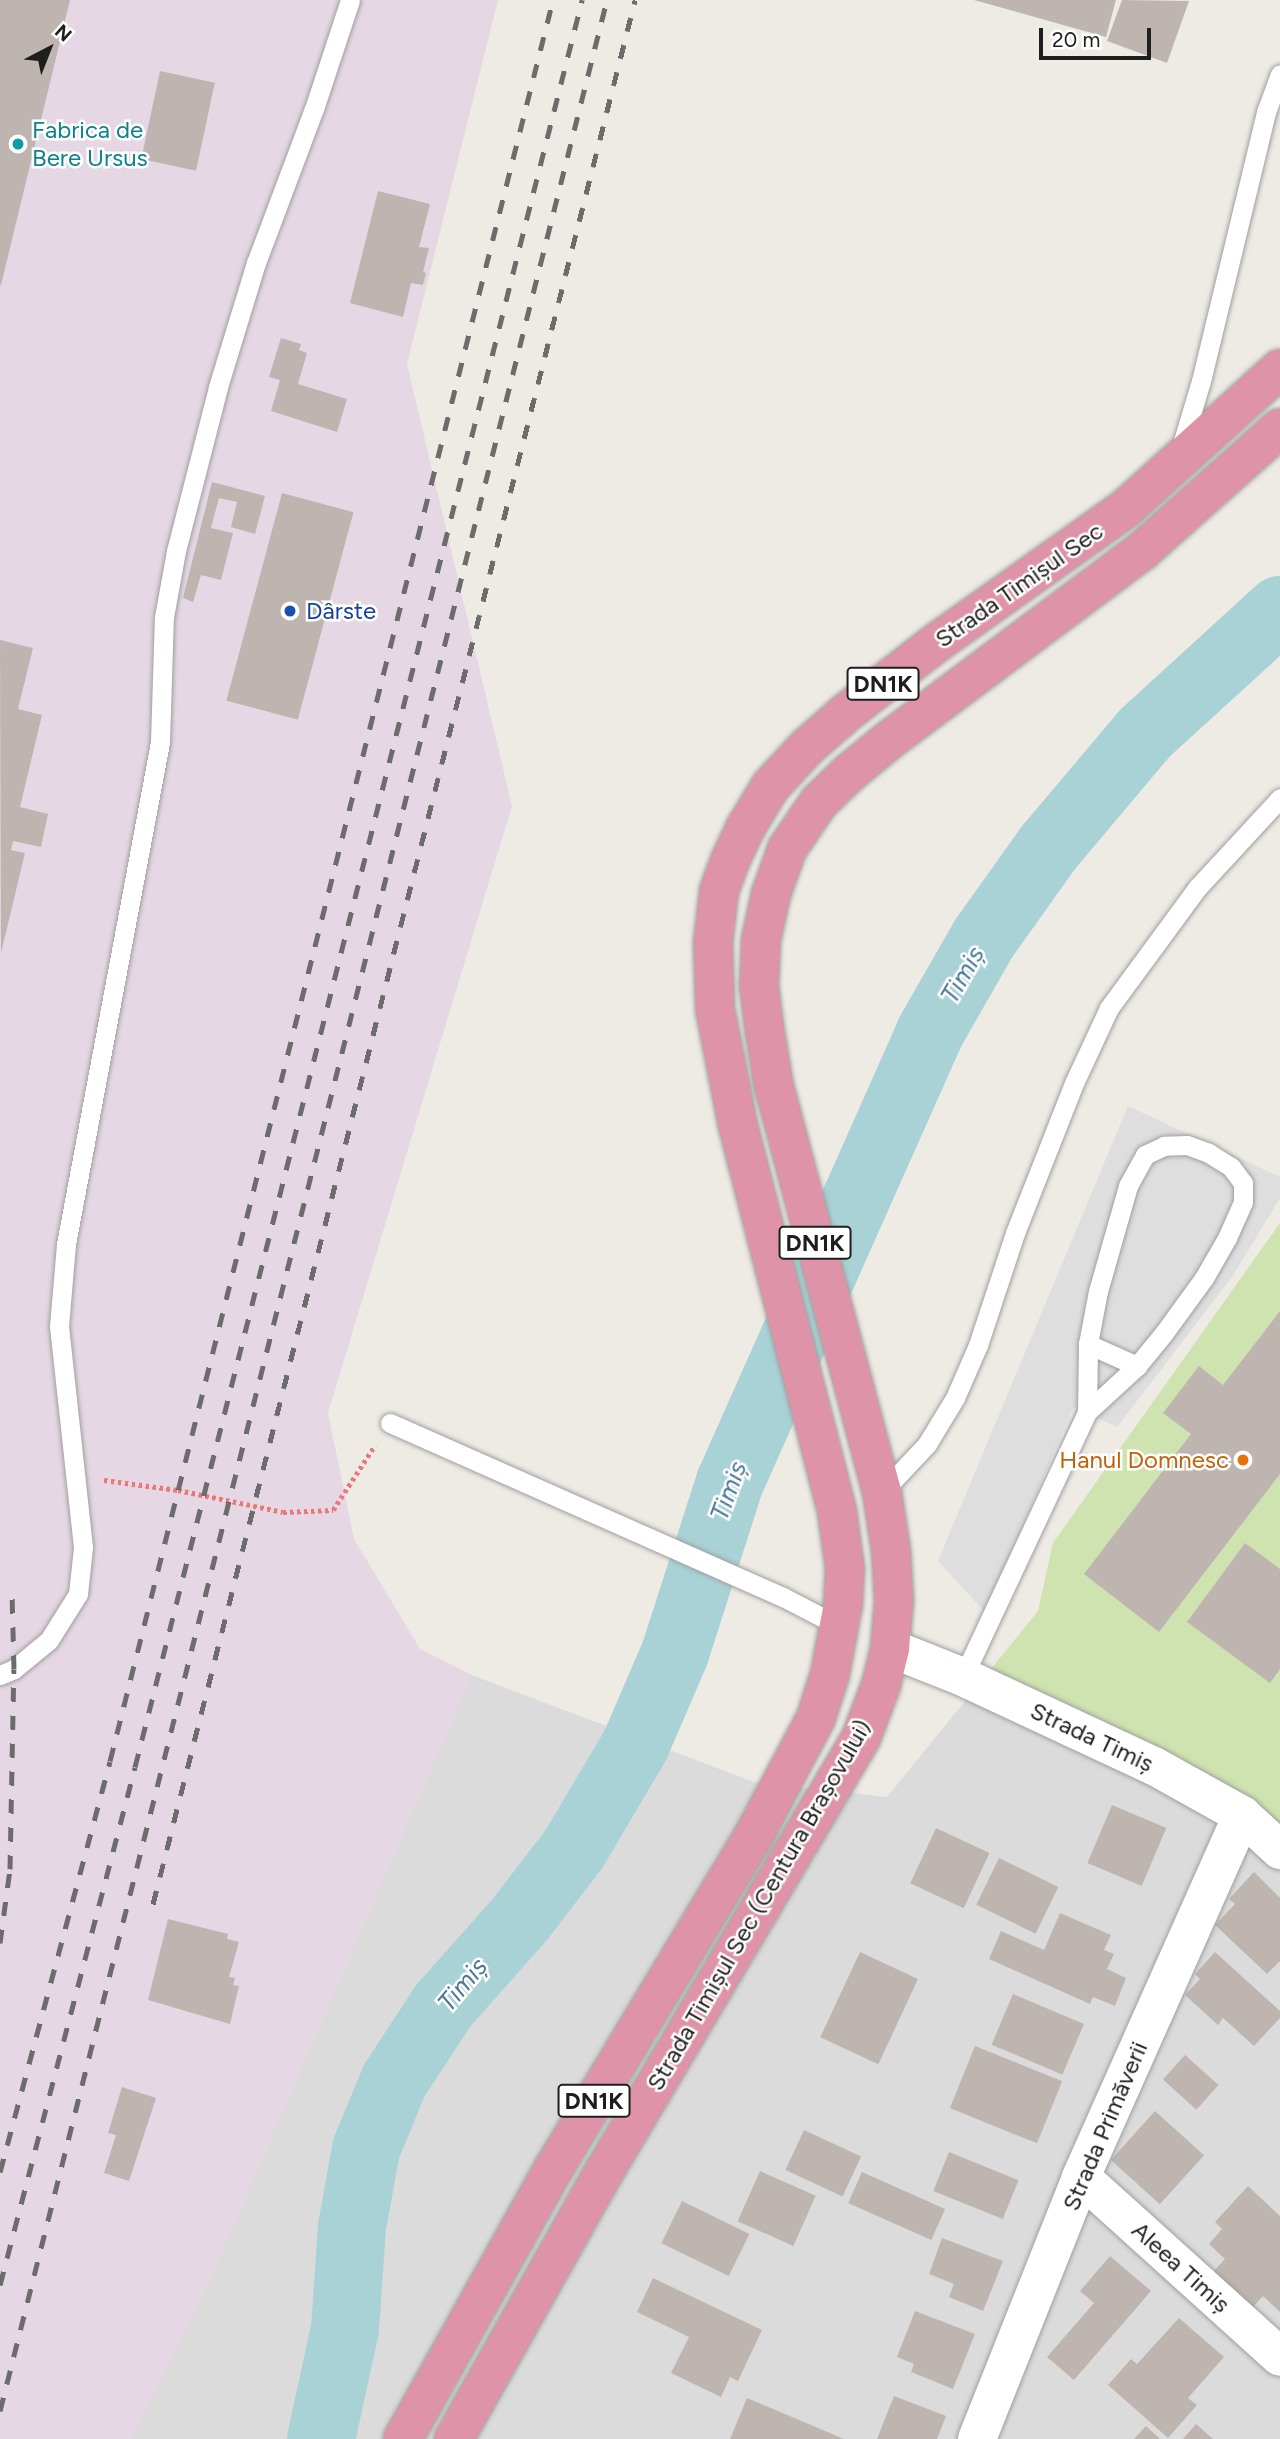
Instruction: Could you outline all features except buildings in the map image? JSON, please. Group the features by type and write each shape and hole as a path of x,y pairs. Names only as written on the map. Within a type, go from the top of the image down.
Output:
{"highway":[{"name":"Strada Timișul Sec","path":"738,1126 715,1009 713,943 719,891 746,827 770,787 806,748 847,712 939,641 1082,542 1176,465 1280,369"},
{"name":"Strada Timișul Sec","path":"774,1087 759,987 761,940 771,894 787,849 819,802 888,741 1141,552 1280,428"},
{"name":"Strada Timișul Sec (Centura Brașovului)","path":"454,2439 598,2182 861,1738 881,1685 890,1648 894,1600 891,1551 882,1492 774,1087"},
{"name":"Strada Timișul Sec (Centura Brașovului)","path":"403,2439 554,2168 792,1766 816,1718 830,1674 839,1626 845,1569 837,1511 738,1126"}],"street":[{"name":"Strada Timiș","path":"890,1648 963,1676 1154,1766 1242,1815 1280,1850"},
{"name":"Strada Primăverii","path":"977,2439 1082,2177 1242,1815"},
{"name":"Aleea Timiș","path":"1082,2177 1280,2357"}],"lane":[{"path":"0,1675 14,1669 48,1640 78,1594 83,1547 59,1326 66,1244 160,742 164,617 176,551 218,387 256,264 314,109 350,0"},
{"path":"1176,465 1201,381 1266,112 1280,74"},
{"path":"882,1492 927,1444 955,1398 978,1345 1015,1233 1075,1081 1108,1008 1198,887 1280,798"},
{"path":"963,1676 1087,1412 1136,1366 1204,1278 1243,1202 1243,1183 1231,1167 1209,1153 1186,1145 1164,1146 1145,1156 1128,1186 1098,1292 1088,1344 1087,1412"},
{"path":"1088,1344 1136,1366"},
{"path":"390,1423 783,1597 839,1626"}],"path":[{"path":"75,1476 178,1490 283,1512 332,1510 390,1423"}],"shaded area":[{"path":"0,0 498,0 407,364 512,806 328,1413 354,1539 420,1649 472,1675 199,2305 132,2439 0,2439"},
{"path":"1128,1106 1280,1177 1280,1198 1232,1277 1117,1427 1073,1407 986,1613 938,1561"},
{"path":"0,1464 472,1675 754,1782 887,1797 991,1669 1253,1799 1280,1824 1280,2439 0,2439"}],"green space":[{"path":"1280,1223 1280,1824 1253,1799 991,1669 1038,1611 1053,1543"}],"waterway":[{"name":"Timiș","path":"321,2439 345,2329 352,2227 366,2149 394,2081 443,2006 521,1918 574,1849 635,1746 675,1653 730,1482 929,1034 984,938 1049,847 1144,734 1280,610"}],"railway":[{"path":"0,2172 110,1761 553,0"},
{"path":"0,2285 135,1767 582,0"},
{"path":"0,2411 607,0"},
{"path":"153,1904 635,0"},
{"path":"0,1943 10,1869 14,1669 12,1590"}],"place":[{"name":"Fabrica de Bere Ursus","path":"18,144"},
{"name":"Dârste","path":"290,611"},
{"name":"Hanul Domnesc","path":"1243,1460"}]}
